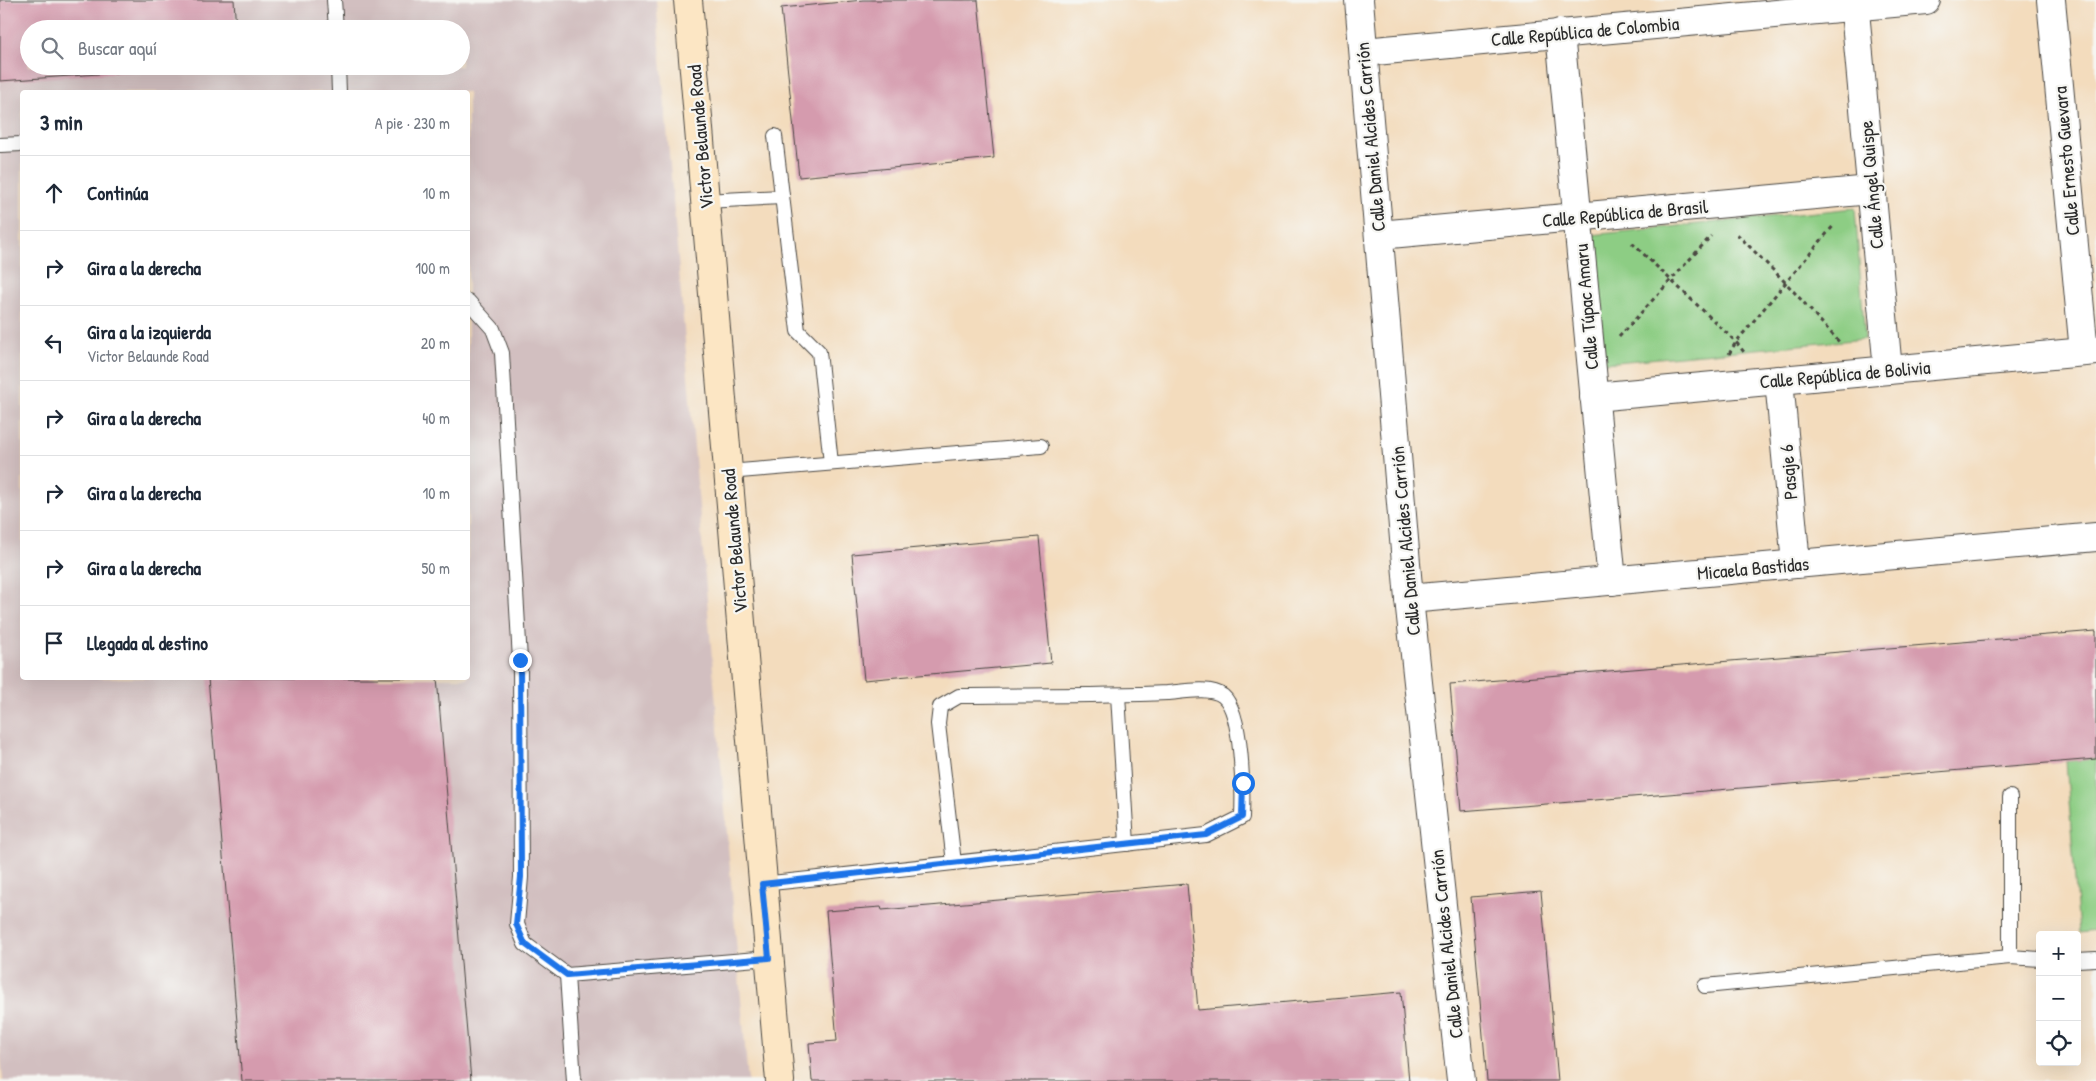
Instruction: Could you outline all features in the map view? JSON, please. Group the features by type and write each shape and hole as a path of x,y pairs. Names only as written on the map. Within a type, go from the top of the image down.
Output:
{"street":[{"name":"Victor Belaunde Road","path":"688,0 780,1081"},
{"name":"Calle Daniel Alcides Carrión","path":"1359,0 1409,599 1461,1081"},
{"name":"Calle República de Colombia","path":"1364,52 1854,3 1926,0"},
{"name":"Calle Ernesto Guevara","path":"2052,0 2090,351"},
{"name":"Calle Ángel Quispe","path":"1854,3 1877,371"},
{"name":"Calle Túpac Amaru","path":"1560,33 1590,216 1592,369 1612,581"},
{"name":"Calle República de Brasil","path":"1379,235 1590,216 1716,213 1867,190"},
{"name":"Calle República de Bolivia","path":"1594,397 2090,351"},
{"name":"Pasaje 6","path":"1772,380 1796,564"},
{"name":"Micaela Bastidas","path":"1409,599 2096,536"}],"lane":[{"path":"334,0 335,20"},
{"path":"338,75 339,90"},
{"path":"775,136 798,331 819,352 831,463"},
{"path":"0,145 20,144"},
{"path":"705,201 782,197"},
{"path":"470,303 493,329 502,353 520,660 521,877 516,924 525,944 567,975 769,958"},
{"path":"728,472 1041,446"},
{"path":"762,884 954,863 1127,844 1206,835 1242,817 1243,783 1234,712 1222,696 1204,691 1118,695 959,696 940,707 938,724 954,863"},
{"path":"1118,695 1127,844"},
{"path":"2010,797 2010,957"},
{"path":"1705,986 2010,957 2036,959"},
{"path":"2081,960 2096,959"},
{"path":"567,975 574,1081"}],"path":[{"path":"1710,386 1736,342 1867,190"},
{"path":"1592,369 1670,280 1716,213 1877,371"},
{"path":"1590,216 1670,280 1736,342 1772,380"}],"shaded area":[{"path":"0,0 656,0 748,1081 3,1081 0,1045"}],"green space":[{"path":"1855,208 1865,339 1605,363 1591,235"},
{"path":"2096,759 2096,931 2081,933 2079,931 2066,761"}],"building":[{"path":"0,0 234,0 235,20 20,20 20,75 84,75 0,81"},
{"path":"863,0 978,0 994,158 799,177 781,8"},
{"path":"1039,537 1051,663 864,680 852,554"},
{"path":"2096,631 2096,759 1461,811 1450,684"},
{"path":"208,680 437,680 471,1081 242,1081"},
{"path":"1187,884 1198,1010 1401,992 1409,1081 812,1081 809,1043 837,1041 826,911 881,907 882,910"},
{"path":"1541,891 1558,1081 1487,1081 1471,897"}],"route":[{"path":"520,660 521,877 516,924 525,944 567,975 644,967 769,958 762,884 1206,835 1242,817 1243,783"}]}
